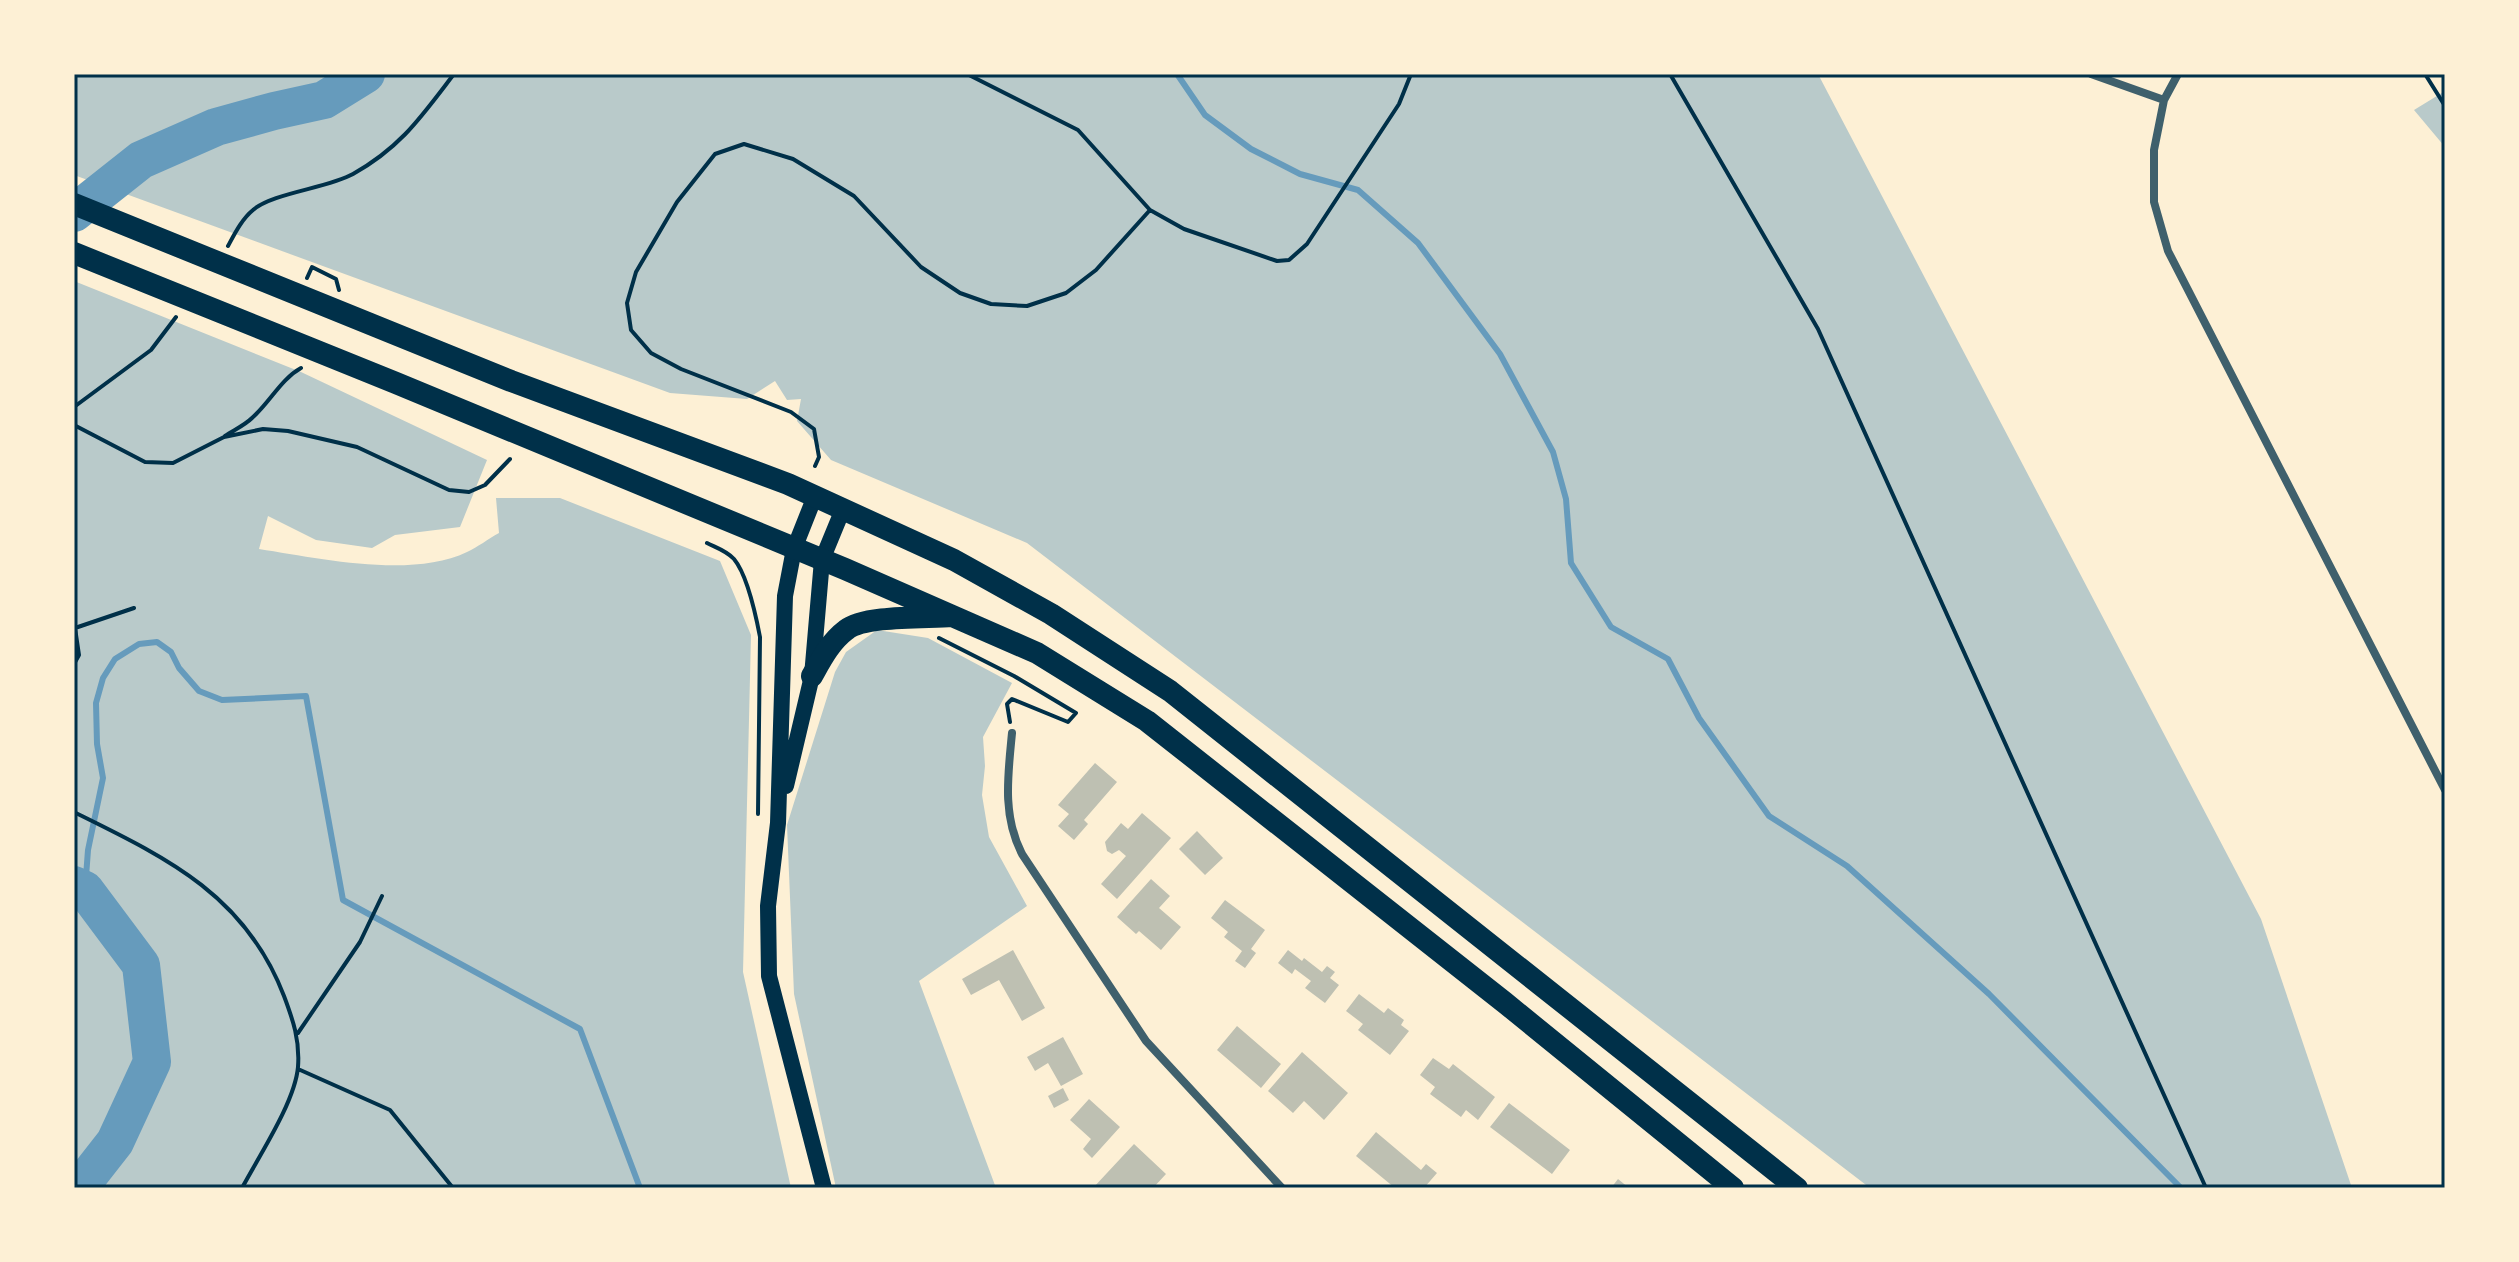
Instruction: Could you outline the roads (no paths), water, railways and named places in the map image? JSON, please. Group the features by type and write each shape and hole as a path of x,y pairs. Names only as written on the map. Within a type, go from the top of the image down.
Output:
{"highway":[{"path":"74,204 511,381 815,496 954,560 1051,614 1170,691 1797,1188"},
{"path":"74,253 822,560 1037,653 1147,721 1504,1002 1733,1188"},
{"path":"812,676 825,652 845,630 861,621 955,616"}],"main road":[{"path":"815,496 794,549 785,596 778,823 768,906 769,976 824,1188"},
{"path":"778,823 812,676 822,560 843,509"}],"street":[{"path":"2091,74 2164,100"},
{"path":"2178,74 2164,100 2154,150 2154,202 2168,251 2445,790"},
{"path":"1012,733 1007,798 1010,823 1022,854 1146,1041 1282,1188"}],"waterway":[{"path":"74,213 141,160 216,127 324,100 366,74"},
{"path":"1177,74 1205,115 1251,149 1300,174 1358,190 1418,243 1500,354 1553,452 1566,499 1571,563 1611,627 1668,659 1699,718 1769,816 1847,866 1989,994 2181,1188"},
{"path":"85,890 88,850 103,778 97,744 96,703 103,678 115,659 139,644 157,642 171,652 179,668 199,691 222,700 306,696 343,900 580,1029 640,1188"},
{"path":"74,885 85,890 141,965 152,1062 115,1142 79,1188"}]}
